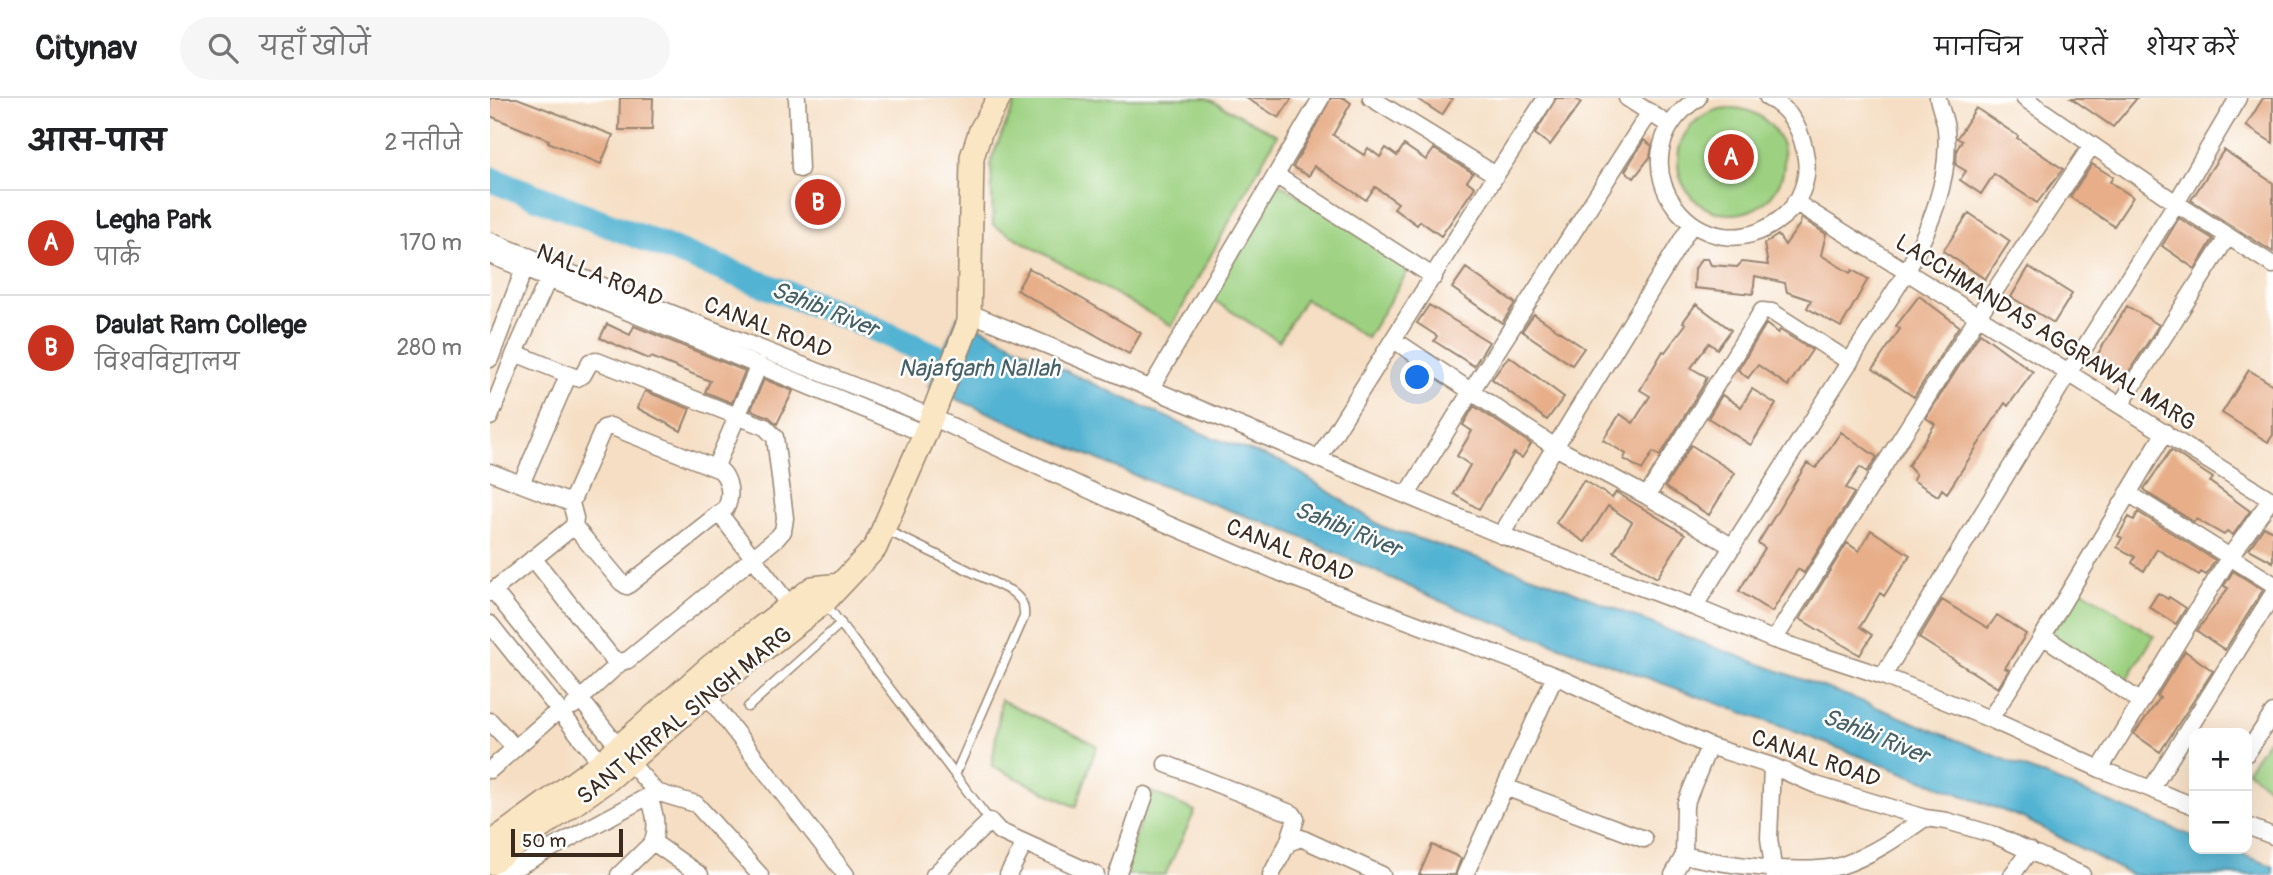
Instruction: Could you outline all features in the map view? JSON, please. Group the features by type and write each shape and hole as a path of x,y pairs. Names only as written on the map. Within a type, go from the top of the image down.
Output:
{"street":[{"path":"797,98 800,169"},
{"path":"999,98 981,130 972,157 970,317 1151,388 1501,535 1695,607 1774,640 1883,677 1990,719 2100,769 2189,804"},
{"path":"1151,388 1321,98"},
{"path":"1371,98 1496,175"},
{"path":"1319,458 1546,98"},
{"path":"1627,98 1670,125"},
{"path":"1698,98 1682,109 1670,125 1659,157 1661,183 1673,206 1691,225 1721,236 1746,237 1770,228 1790,211 1803,188 1807,167 1804,142 1793,119 1772,99"},
{"path":"1695,607 1906,273 1922,243 1944,182 1946,129 1942,98"},
{"path":"2024,98 2176,203 2273,265"},
{"path":"1883,677 2238,98"},
{"path":"1407,495 1650,112"},
{"path":"1774,640 1978,316 2092,145"},
{"path":"1277,176 1434,276"},
{"name":"LACCHMANDAS AGGRAWAL MARG","path":"1795,202 2272,500"},
{"path":"1501,535 1691,225"},
{"path":"2121,404 2228,236"},
{"name":"CANAL ROAD","path":"490,241 931,419 1286,575 1555,676 1709,746 1772,766 1816,785 1925,818 1947,821 1995,835 2078,874"},
{"name":"NALLA ROAD","path":"490,255 759,365 931,419"},
{"path":"490,359 524,269"},
{"path":"490,417 548,279"},
{"path":"1647,496 1762,311 1772,312 1850,362"},
{"name":"SANT KIRPAL SINGH MARG","path":"490,863 832,594 875,548 931,419 970,317"},
{"path":"1394,340 1555,447 1647,496 1733,547"},
{"path":"490,770 783,531 783,505 775,437 765,427 597,361 590,362 580,377 568,376 515,353"},
{"path":"715,468 759,365"},
{"path":"521,484 568,376"},
{"path":"610,426 715,468 724,474 730,498 726,508 627,586 575,526 571,503 604,428 610,426"},
{"path":"1990,719 2165,432"},
{"path":"490,472 571,503"},
{"path":"2128,494 2273,584"},
{"path":"2100,769 2229,558 2272,500"},
{"path":"719,513 790,606"},
{"path":"575,526 492,591 580,699 618,762"},
{"path":"533,558 612,658 621,662"},
{"name":"SANT KIRPAL SINGH MARG","path":"490,844 618,762 711,666 813,588 832,594"},
{"path":"2151,789 2273,594"},
{"path":"490,624 561,712 652,794 696,804 760,875"},
{"path":"2043,636 2141,702"},
{"path":"1465,875 1555,676"},
{"path":"706,694 846,875"},
{"path":"2252,746 2273,713"},
{"path":"490,721 515,748"},
{"path":"1673,875 1684,855 1685,805 1709,746"},
{"path":"1166,764 1293,814 1296,819 1271,875"},
{"path":"1772,766 1769,838 1773,873"},
{"path":"1505,787 1644,839"},
{"path":"619,875 653,842 656,830 652,794"},
{"path":"502,875 652,794"},
{"path":"1117,875 1145,795"},
{"path":"1684,855 1773,873 1840,866 1888,844 1925,818"},
{"path":"934,875 990,821 999,831 1096,875"},
{"path":"2252,828 2273,836"},
{"path":"1287,843 1301,838 1382,875"},
{"path":"653,842 693,873"},
{"path":"1008,875 1024,843"},
{"path":"2012,875 2030,850"}],"lane":[{"path":"884,529 1011,591 1020,597 1025,607 1024,617 955,775"},
{"path":"832,594 841,623 990,821"},
{"path":"748,707 841,623"}],"green space":[{"path":"1021,98 1207,98 1277,135 1172,326 993,225 991,160 1015,103"},
{"path":"1731,108 1751,112 1768,124 1780,141 1784,161 1780,181 1768,198 1751,210 1731,214 1711,210 1694,198 1682,181 1678,161 1682,141 1694,124 1711,112"},
{"path":"1277,182 1411,266 1367,338 1305,299 1279,341 1207,296"},
{"path":"2079,588 2154,636 2125,683 2049,636"},
{"path":"1001,700 1097,745 1076,807 992,766"},
{"path":"2273,733 2273,791 2252,774 2252,763"},
{"path":"1149,791 1195,811 1165,875 1124,875"}],"water":[{"name":"Najafgarh Nallah","path":"958,316 1072,374 1208,436 1285,463 1383,527 1548,581 1670,631 1864,702 2189,835 2189,854 2241,854 2273,866 2273,875 2131,875 2025,819 1456,608 1290,532 1146,480 928,387"}],"building":[{"path":"490,98 517,98 613,135 601,164 490,116"},
{"path":"620,98 653,98 652,130 619,130"},
{"path":"1246,98 1292,98 1279,118"},
{"path":"1331,98 1344,98 1351,103 1333,135 1364,155 1368,148 1380,157 1386,148 1397,156 1404,145 1426,160 1434,149 1473,173 1467,181 1475,187 1441,236 1420,221 1417,225 1394,208 1398,203 1375,187 1366,200 1314,166 1309,176 1293,167"},
{"path":"1416,98 1453,98 1442,115"},
{"path":"1556,98 1575,98 1581,103 1550,145 1535,134"},
{"path":"2071,98 2137,98 2113,127"},
{"path":"2263,98 2273,98 2273,143 2246,126"},
{"path":"1976,108 2063,169 2037,203 1994,174 1981,194 1960,180 1966,171 1956,165 1957,149 1962,141 1957,138"},
{"path":"1644,140 1652,146 1650,157 1634,178 1625,171"},
{"path":"2224,150 2273,183 2273,252 2191,200"},
{"path":"2092,164 2113,177 2110,182 2133,197 2114,226 2070,197"},
{"path":"1969,213 2010,241 1985,279 1943,251"},
{"path":"1801,218 1826,234 1821,255 1850,273 1852,270 1868,279 1841,327 1807,308 1811,300 1787,292 1785,283 1755,276 1753,294 1694,288 1695,269 1701,259 1708,259 1711,265 1737,267 1742,262 1768,265 1764,244 1778,235 1785,245 1800,224"},
{"path":"2179,218 2213,239 2195,269 2162,246"},
{"path":"2029,267 2072,294 2054,323 2011,297"},
{"path":"1029,268 1141,333 1129,354 1017,290"},
{"path":"1466,268 1515,303 1502,323 1452,288"},
{"path":"1919,296 1959,326 1914,397 1873,369 1900,329 1896,326"},
{"path":"1696,304 1731,330 1717,349 1709,343 1691,368 1707,377 1704,384 1660,456 1653,452 1642,470 1624,459 1626,454 1603,440 1620,414 1633,423 1650,396 1640,390 1663,351 1665,352 1686,324 1683,322"},
{"path":"1429,305 1489,342 1474,366 1434,341 1437,336 1417,323"},
{"path":"2127,306 2159,325 2126,376 2096,357"},
{"path":"1534,314 1584,348 1572,365 1522,331"},
{"path":"607,324 630,335 634,326 745,371 732,403 705,392 710,381 600,338"},
{"path":"1766,324 1812,350 1788,386 1758,365 1748,378 1738,370"},
{"path":"1980,333 2033,372 2008,406 2005,403 1947,493 1942,489 1938,496 1913,480 1916,475 1908,466 1935,424 1926,418"},
{"path":"1509,356 1564,397 1547,420 1492,379"},
{"path":"2249,370 2273,385 2273,435 2268,442 2222,413"},
{"path":"764,379 793,391 777,424 769,417 751,410"},
{"path":"1752,389 1776,404 1751,445 1708,418 1722,395 1741,407"},
{"path":"645,391 690,409 681,431 637,408"},
{"path":"1474,406 1531,444 1522,458 1514,453 1479,509 1454,494 1470,465 1457,456 1472,431 1463,425"},
{"path":"1841,432 1877,457 1867,472 1860,467 1846,488 1854,493 1804,573 1798,569 1772,612 1739,591 1765,548 1758,543 1807,463 1816,468"},
{"path":"1691,445 1735,473 1709,515 1665,487"},
{"path":"2171,450 2213,478 2210,482 2250,511 2233,535 2227,531 2224,535 2196,519 2194,522 2144,489"},
{"path":"1584,480 1612,498 1616,492 1685,534 1657,578 1614,552 1632,522 1608,506 1585,542 1556,523"},
{"path":"2138,512 2215,560 2206,575 2201,572 2199,575 2157,549 2144,571 2132,563 2135,557 2117,547 2122,538 2118,536 2129,517 2134,520"},
{"path":"2264,527 2273,531 2273,562 2249,549"},
{"path":"1871,530 1910,555 1884,596 1880,593 1860,627 1872,635 1860,655 1800,619 1847,543 1859,551"},
{"path":"2233,571 2263,590 2225,650 2197,631 2228,588 2224,586"},
{"path":"2158,593 2186,608 2176,624 2149,607"},
{"path":"1942,600 1988,628 1997,615 2026,634 2005,668 2009,670 1998,688 1919,638"},
{"path":"2185,651 2213,671 2160,752 2134,734 2160,698 2157,696"},
{"path":"1432,845 1461,858 1455,875 1419,875"}],"waterway":[{"name":"Sahibi River","path":"490,179 860,322 971,372"}],"place":[{"name":"Legha Park","path":"1731,157"},
{"name":"Daulat Ram College","path":"818,202"}]}
